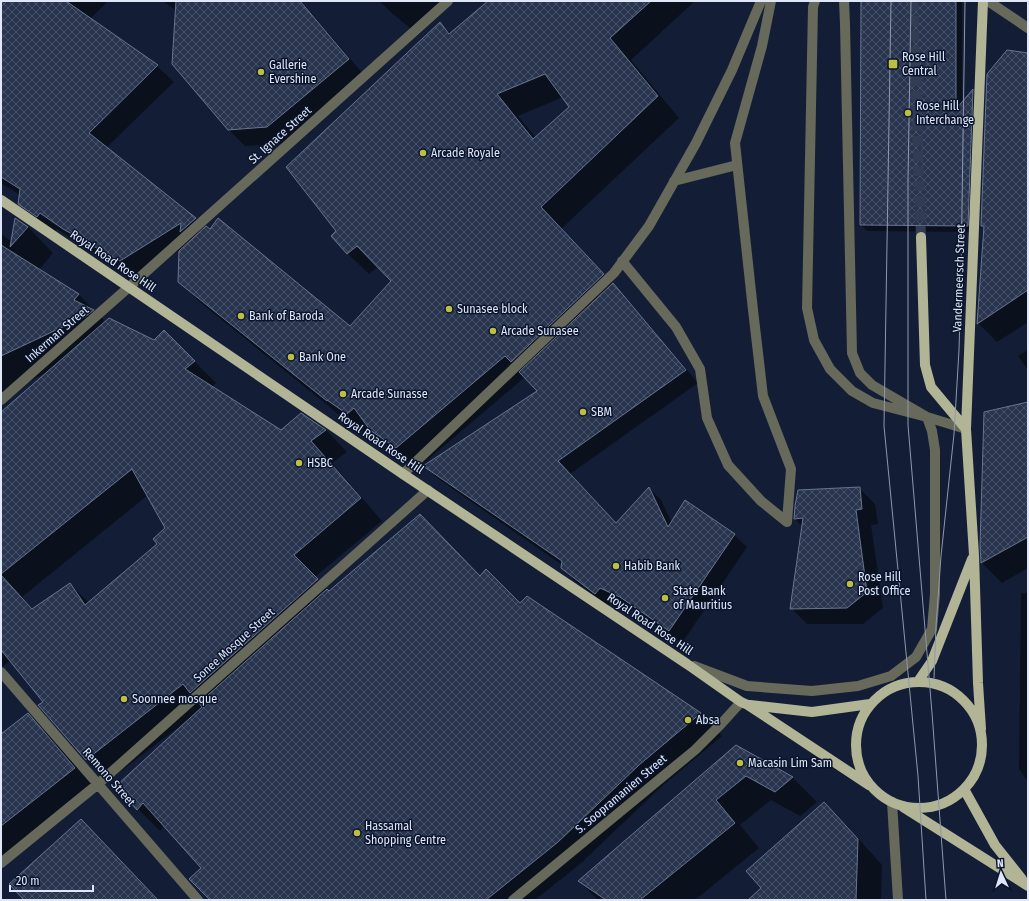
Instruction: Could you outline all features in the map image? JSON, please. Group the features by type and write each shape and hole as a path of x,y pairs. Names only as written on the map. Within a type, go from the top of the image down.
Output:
{"main road":[{"name":"Vandermeersch Street","path":"981,729 974,555 966,430 983,1"},
{"name":"Royal Road Rose Hill","path":"1,200 403,474 745,703 870,784"},
{"path":"921,237 925,365 931,387 966,430"},
{"path":"919,680 932,660 974,555"},
{"path":"896,803 922,808 945,803 964,789 978,770 983,747 981,729 974,712 963,698 946,687 919,680 886,690 870,704 860,723 855,744 859,765 870,784 880,794 1027,886"},
{"name":"Royal Road Rose Hill","path":"745,703 812,712 870,704"},
{"path":"964,789 995,846 1027,886"}],"street":[{"name":"St. Ignace Street","path":"129,288 448,1"},
{"path":"403,474 614,272 649,226 696,142 732,70 761,1"},
{"path":"622,261 676,327 700,369 707,418 728,466 761,501 787,522 791,469 763,396 735,143 762,46 771,1"},
{"path":"815,1 813,7 807,308 814,340 830,369 852,391 873,403 927,416 966,430"},
{"path":"687,664 747,686 812,691 858,686 891,676 916,657 932,629 935,594 935,450 932,431 927,416 872,385 860,373 852,353 844,1"},
{"path":"988,1 1028,28"},
{"path":"674,182 737,165"},
{"name":"Inkerman Street","path":"1,400 129,288"},
{"name":"Sonee Mosque Street","path":"1,863 98,784 428,490"},
{"name":"Remono Street","path":"1,672 198,900"},
{"name":"S. Soopramanien Street","path":"514,900 695,750 745,703"},
{"path":"896,803 898,900"}],"building":[{"path":"1,1 66,1 158,65 89,133 196,218 180,232 181,223 120,261 63,229 40,213 37,217 18,204 20,189 1,177"},
{"name":"Gallerie Evershine","path":"176,1 300,1 349,59 267,127 228,130 172,64"},
{"path":"488,1 651,1 610,38 658,96 541,207 604,274 511,362 505,356 396,448 370,430 354,408 347,414 327,401 178,282 179,251 206,226 210,229 218,218 350,326 391,281 357,246 347,254 331,236 336,231 286,167 440,22 449,34","holes":["545,74 569,107 533,139 497,94"]},
{"name":"Rose Hill Interchange","path":"861,1 956,1 956,109 973,89 968,226 860,225"},
{"path":"1007,50 1028,53 1028,290 977,324 984,226 981,226 987,74"},
{"path":"15,218 28,227 10,247"},
{"path":"1,245 79,294 74,300 94,310 86,316 1,356"},
{"path":"613,283 686,370 558,461 616,523 649,487 668,527 685,500 735,534 669,631 620,597 600,588 595,594 561,568 562,561 423,466 537,391 519,372"},
{"path":"109,318 154,340 164,330 195,361 185,369 281,430 301,413 326,430 311,441 361,498 294,555 318,579 190,693 183,684 86,760 38,705 43,702 1,650 1,575 32,609 70,583 85,605 157,544 153,539 165,528 132,469 1,574 1,412"},
{"path":"1028,402 1028,537 981,563 980,547 984,412"},
{"path":"860,487 862,509 856,510 867,592 847,608 790,609 803,518 794,519 798,490"},
{"path":"420,514 480,576 486,569 520,603 527,596 701,713 639,765 558,842 486,900 210,900 189,879 201,868 143,803 137,810 116,786 202,707 199,703 327,589 329,591"},
{"path":"28,713 75,768 1,826 1,734"},
{"path":"736,745 793,777 775,792 746,776 716,800 735,823 640,900 606,900 578,881"},
{"path":"824,802 858,839 856,900 748,900 761,888 746,871"},
{"path":"81,819 158,900 24,900 9,884"}],"tunnel":[{"path":"913,1 921,237"}],"tram line":[{"path":"891,1 884,426 918,776 926,900"},
{"path":"911,1 908,181 908,425 946,900"},
{"path":"934,678 941,556 954,434 959,350 965,1"}],"place":[{"name":"Rose Hill Central","path":"893,64"},
{"name":"Gallerie Evershine","path":"261,72"},
{"name":"Rose Hill Interchange","path":"908,113"},
{"name":"Arcade Royale","path":"423,153"},
{"name":"Sunasee block","path":"449,309"},
{"name":"Bank of Baroda","path":"241,316"},
{"name":"Arcade Sunasee","path":"493,331"},
{"name":"Bank One","path":"291,357"},
{"name":"Arcade Sunasse","path":"343,394"},
{"name":"SBM","path":"583,412"},
{"name":"HSBC","path":"299,463"},
{"name":"Habib Bank","path":"616,566"},
{"name":"Rose Hill Post Office","path":"850,584"},
{"name":"State Bank of Mauritius","path":"665,598"},
{"name":"Soonnee mosque","path":"124,699"},
{"name":"Absa","path":"688,720"},
{"name":"Macasin Lim Sam","path":"740,763"},
{"name":"Hassamal Shopping Centre","path":"357,833"}]}
